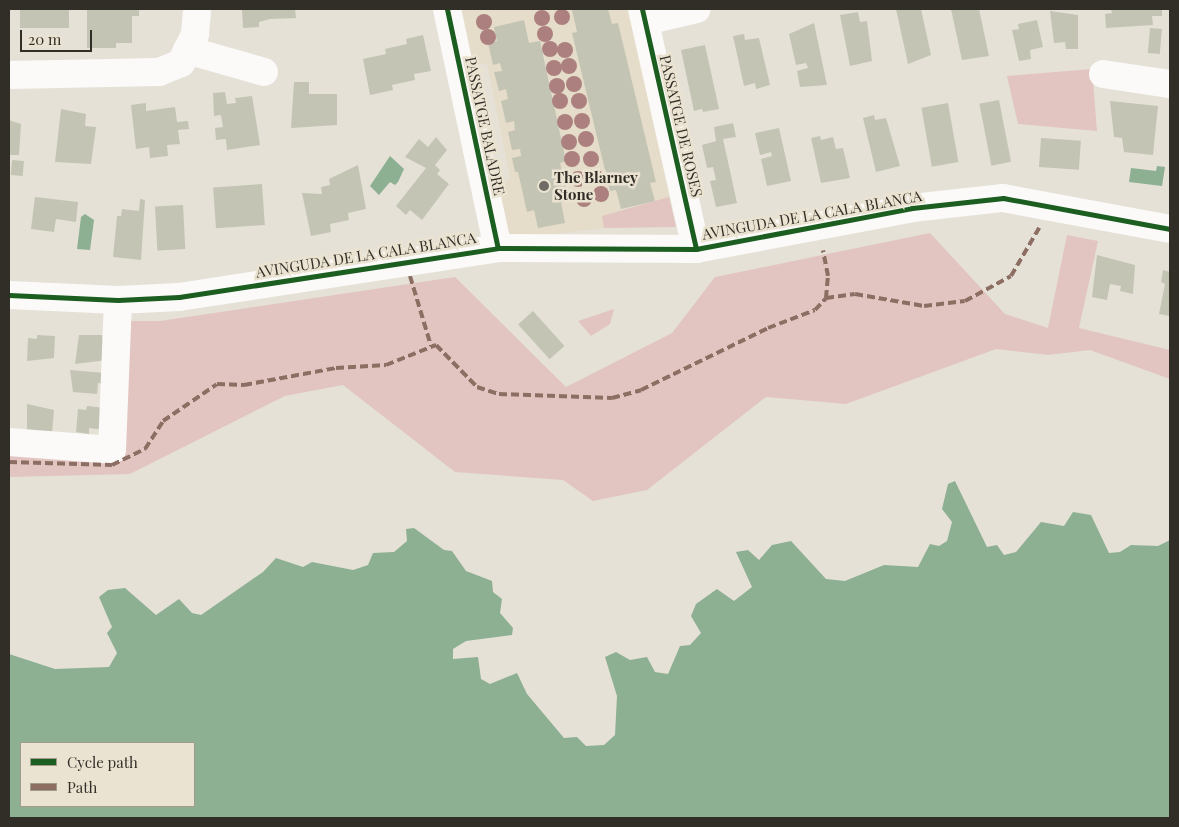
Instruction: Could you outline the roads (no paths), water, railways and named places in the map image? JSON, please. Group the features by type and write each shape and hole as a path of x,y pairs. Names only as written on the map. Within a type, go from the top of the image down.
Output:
{"street":[{"path":"9,75 159,72 181,63 195,34 197,9"},
{"name":"PASSATGE BALADRE","path":"447,9 498,248"},
{"path":"644,15 697,9"},
{"name":"PASSATGE DE ROSES","path":"644,15 696,249"},
{"path":"187,50 264,72"},
{"path":"1103,74 1170,84"},
{"name":"AVINGUDA DE LA CALA BLANCA","path":"9,296 118,300 179,297 498,248 696,249 912,208 1003,198 1170,229"},
{"path":"9,442 112,450 118,300"}],"place":[{"name":"The Blarney Stone","path":"544,186"}]}
